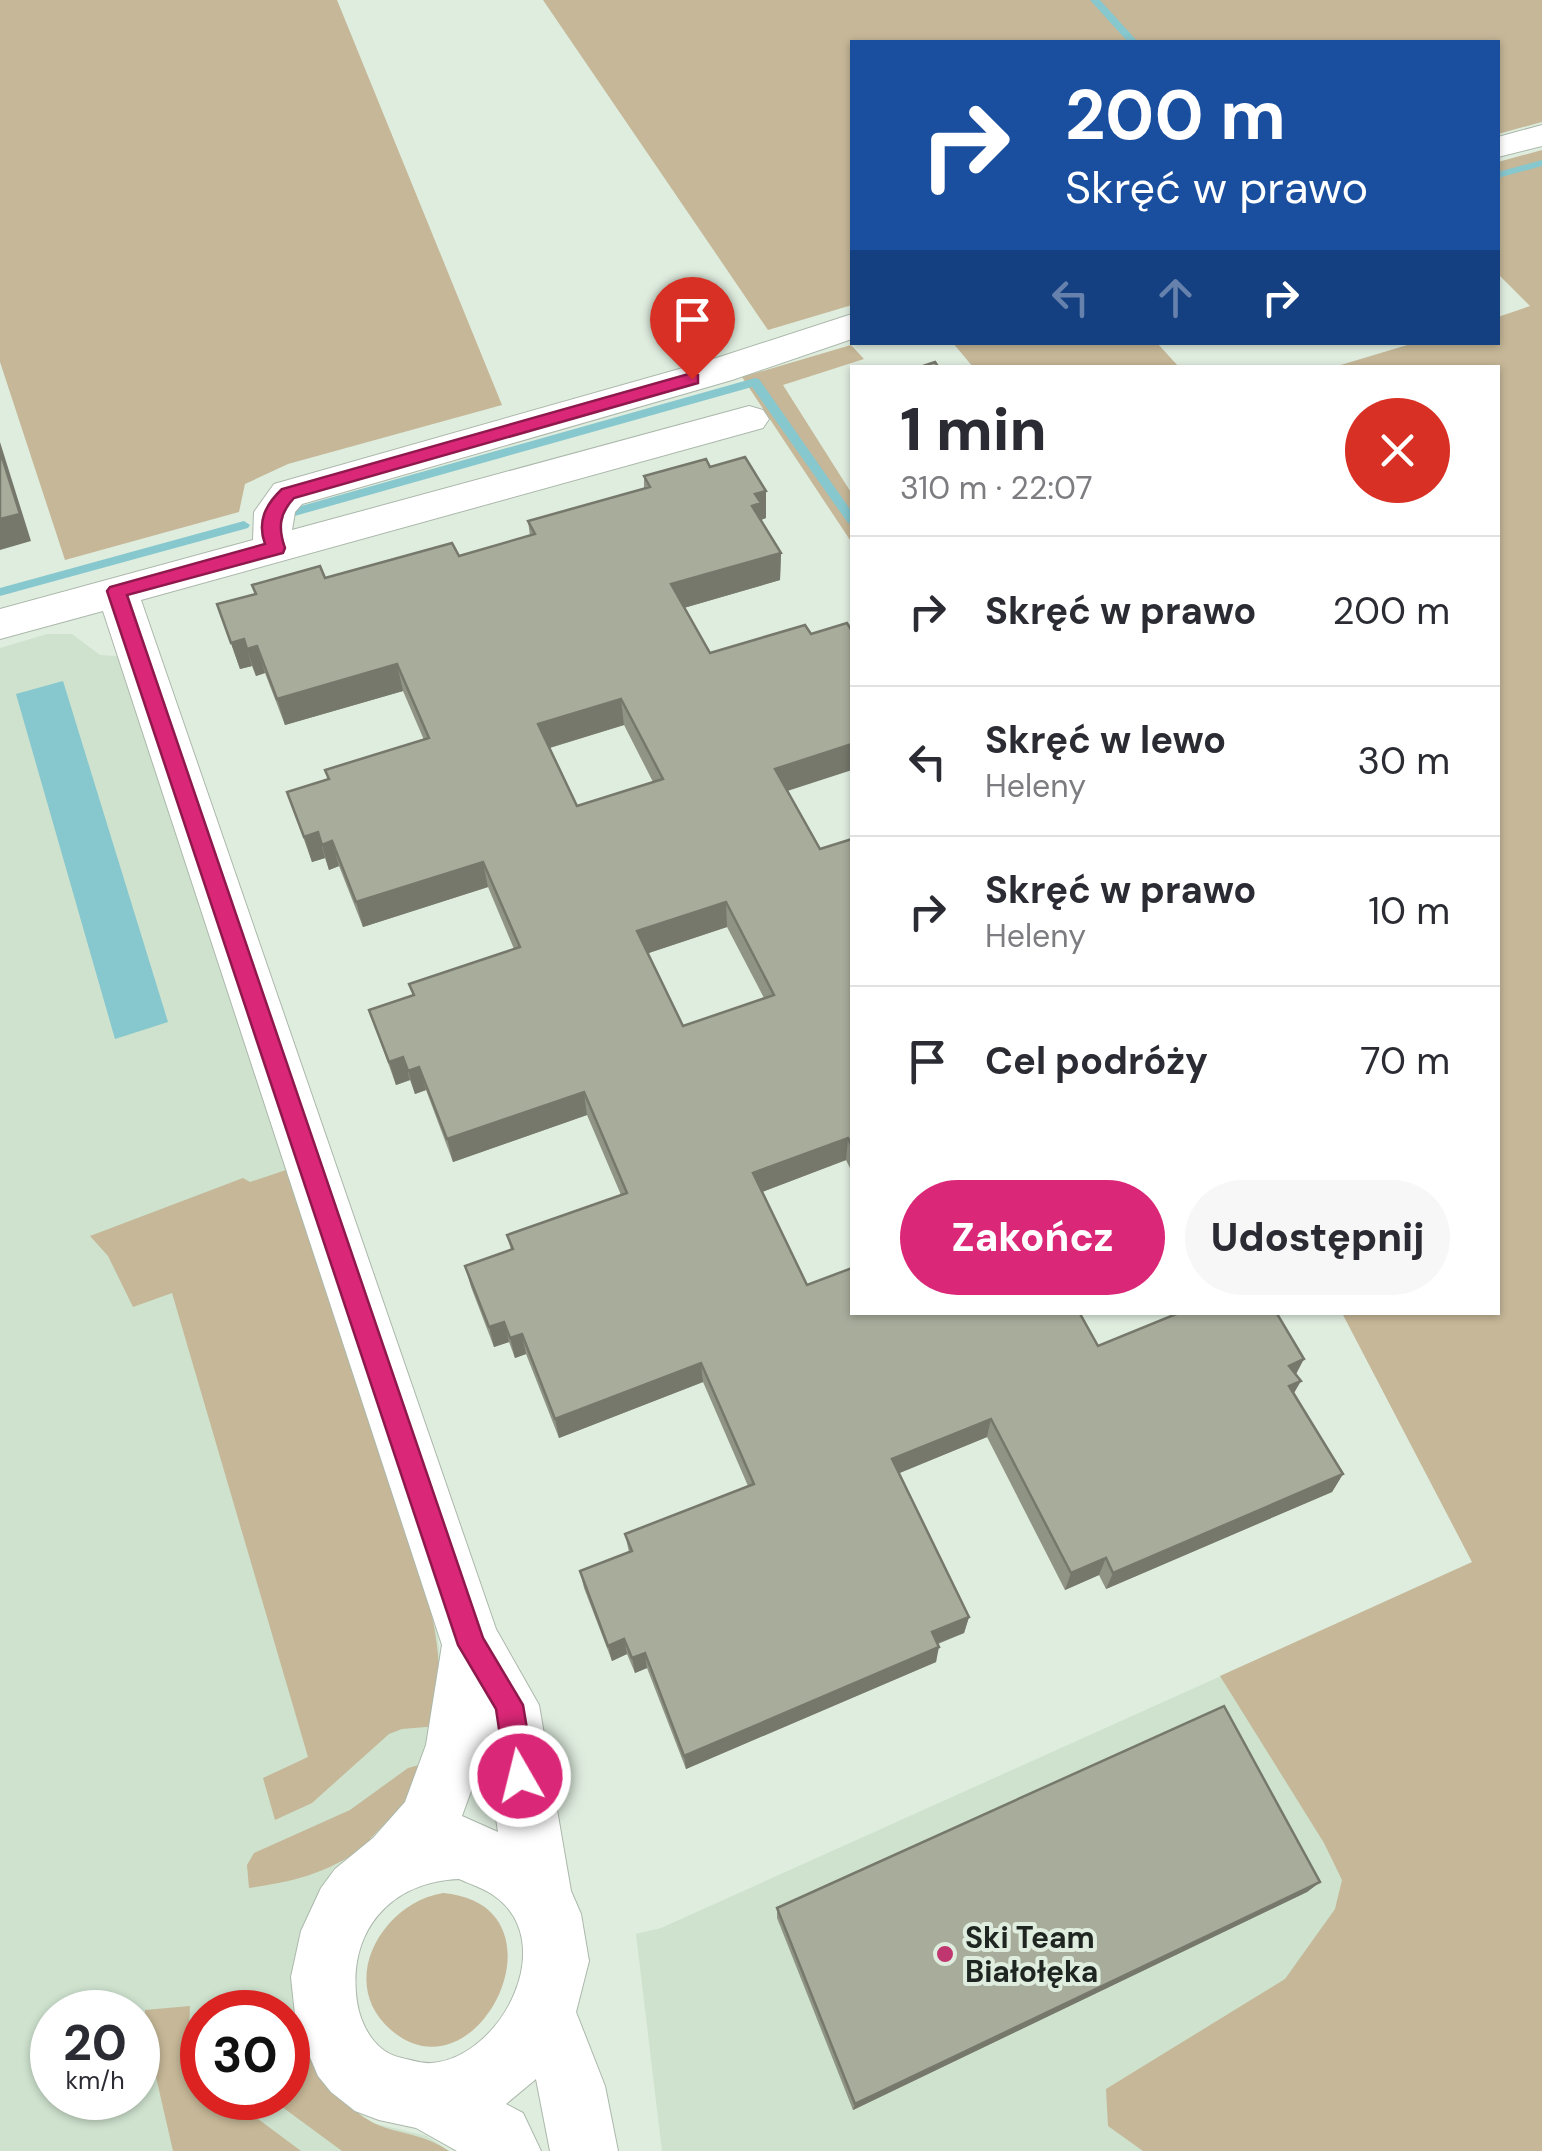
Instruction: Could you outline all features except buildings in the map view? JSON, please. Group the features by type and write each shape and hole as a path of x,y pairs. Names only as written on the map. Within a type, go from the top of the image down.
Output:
{"street":[{"path":"1500,146 1542,135"},
{"path":"276,548 270,532 274,507 288,494 702,376 850,327"},
{"path":"0,624 749,418"},
{"path":"116,591 472,1645 509,1705 540,1898 552,1926 557,1956 555,1987 546,2018 528,2050 502,2076 470,2094 436,2102"},
{"path":"472,1645 456,1745 429,1822 396,1860 350,1899 333,1930 323,1964 322,2000 334,2042 358,2076 394,2096 436,2102 498,2137 507,2151"},
{"path":"396,1860 428,1849 461,1847 492,1855 519,1872 540,1898"},
{"path":"546,2018 572,2086 584,2151"}],"shaded area":[{"path":"0,0 337,0 502,405 288,464 245,484 239,512 65,560 0,362"},
{"path":"543,0 1542,0 1542,122 1500,133 1500,40 850,40 850,306 768,330"},
{"path":"1542,150 1542,2151 1143,2151 1108,2126 1106,2089 1285,1979 1335,1909 1342,1880 1324,1843 1220,1676 1472,1562 1343,1315 1500,1315 1500,365 1341,365 1407,345 1500,345 1500,316 1530,306 1500,276 1500,161"},
{"path":"851,345 864,359 783,385 850,491 850,540 742,377"},
{"path":"955,345 1159,345 1177,365 971,365"},
{"path":"47,634 72,634 100,655 117,656 437,1629 440,1656 430,1762 370,1839 372,1843 333,1869 300,1931 291,1974 292,1990 180,1990 180,2120 310,2120 310,2059 354,2110 373,2123 427,2136 449,2151 0,2151 0,648"},
{"path":"286,1170 426,1592 437,1642 440,1692 438,1726 389,1734 312,1803 275,1820 263,1778 308,1757 172,1293 133,1307 108,1256 90,1236 243,1178 250,1182"},
{"path":"1472,1563 1542,2151 662,2151 636,1934 661,1928"},
{"path":"430,1762 419,1788 370,1839 372,1843 313,1874 249,1888 247,1865 254,1853 350,1810 408,1768"},
{"path":"443,1893 482,1905 503,1930 507,1961 499,1994 480,2023 454,2042 424,2046 391,2030 375,2011 367,1990 367,1969 385,1928 401,1912"},
{"path":"180,2007 180,2120 259,2120 301,2151 173,2151 160,2094 160,2009"},
{"path":"310,2058 345,2102 370,2121 449,2151 342,2151 300,2120 310,2120"}],"water":[{"path":"63,681 168,1022 115,1039 16,694"}],"waterway":[{"path":"1095,0 1131,40"},
{"path":"1500,174 1542,163"},
{"path":"291,513 755,382 850,517"},
{"path":"0,592 244,525"}],"place":[{"name":"Ski Team Białołęka","path":"945,1954"}],"route":[{"path":"520,1776 509,1705 472,1645 116,591 276,548 270,532 274,507 288,494 692,379"}]}
